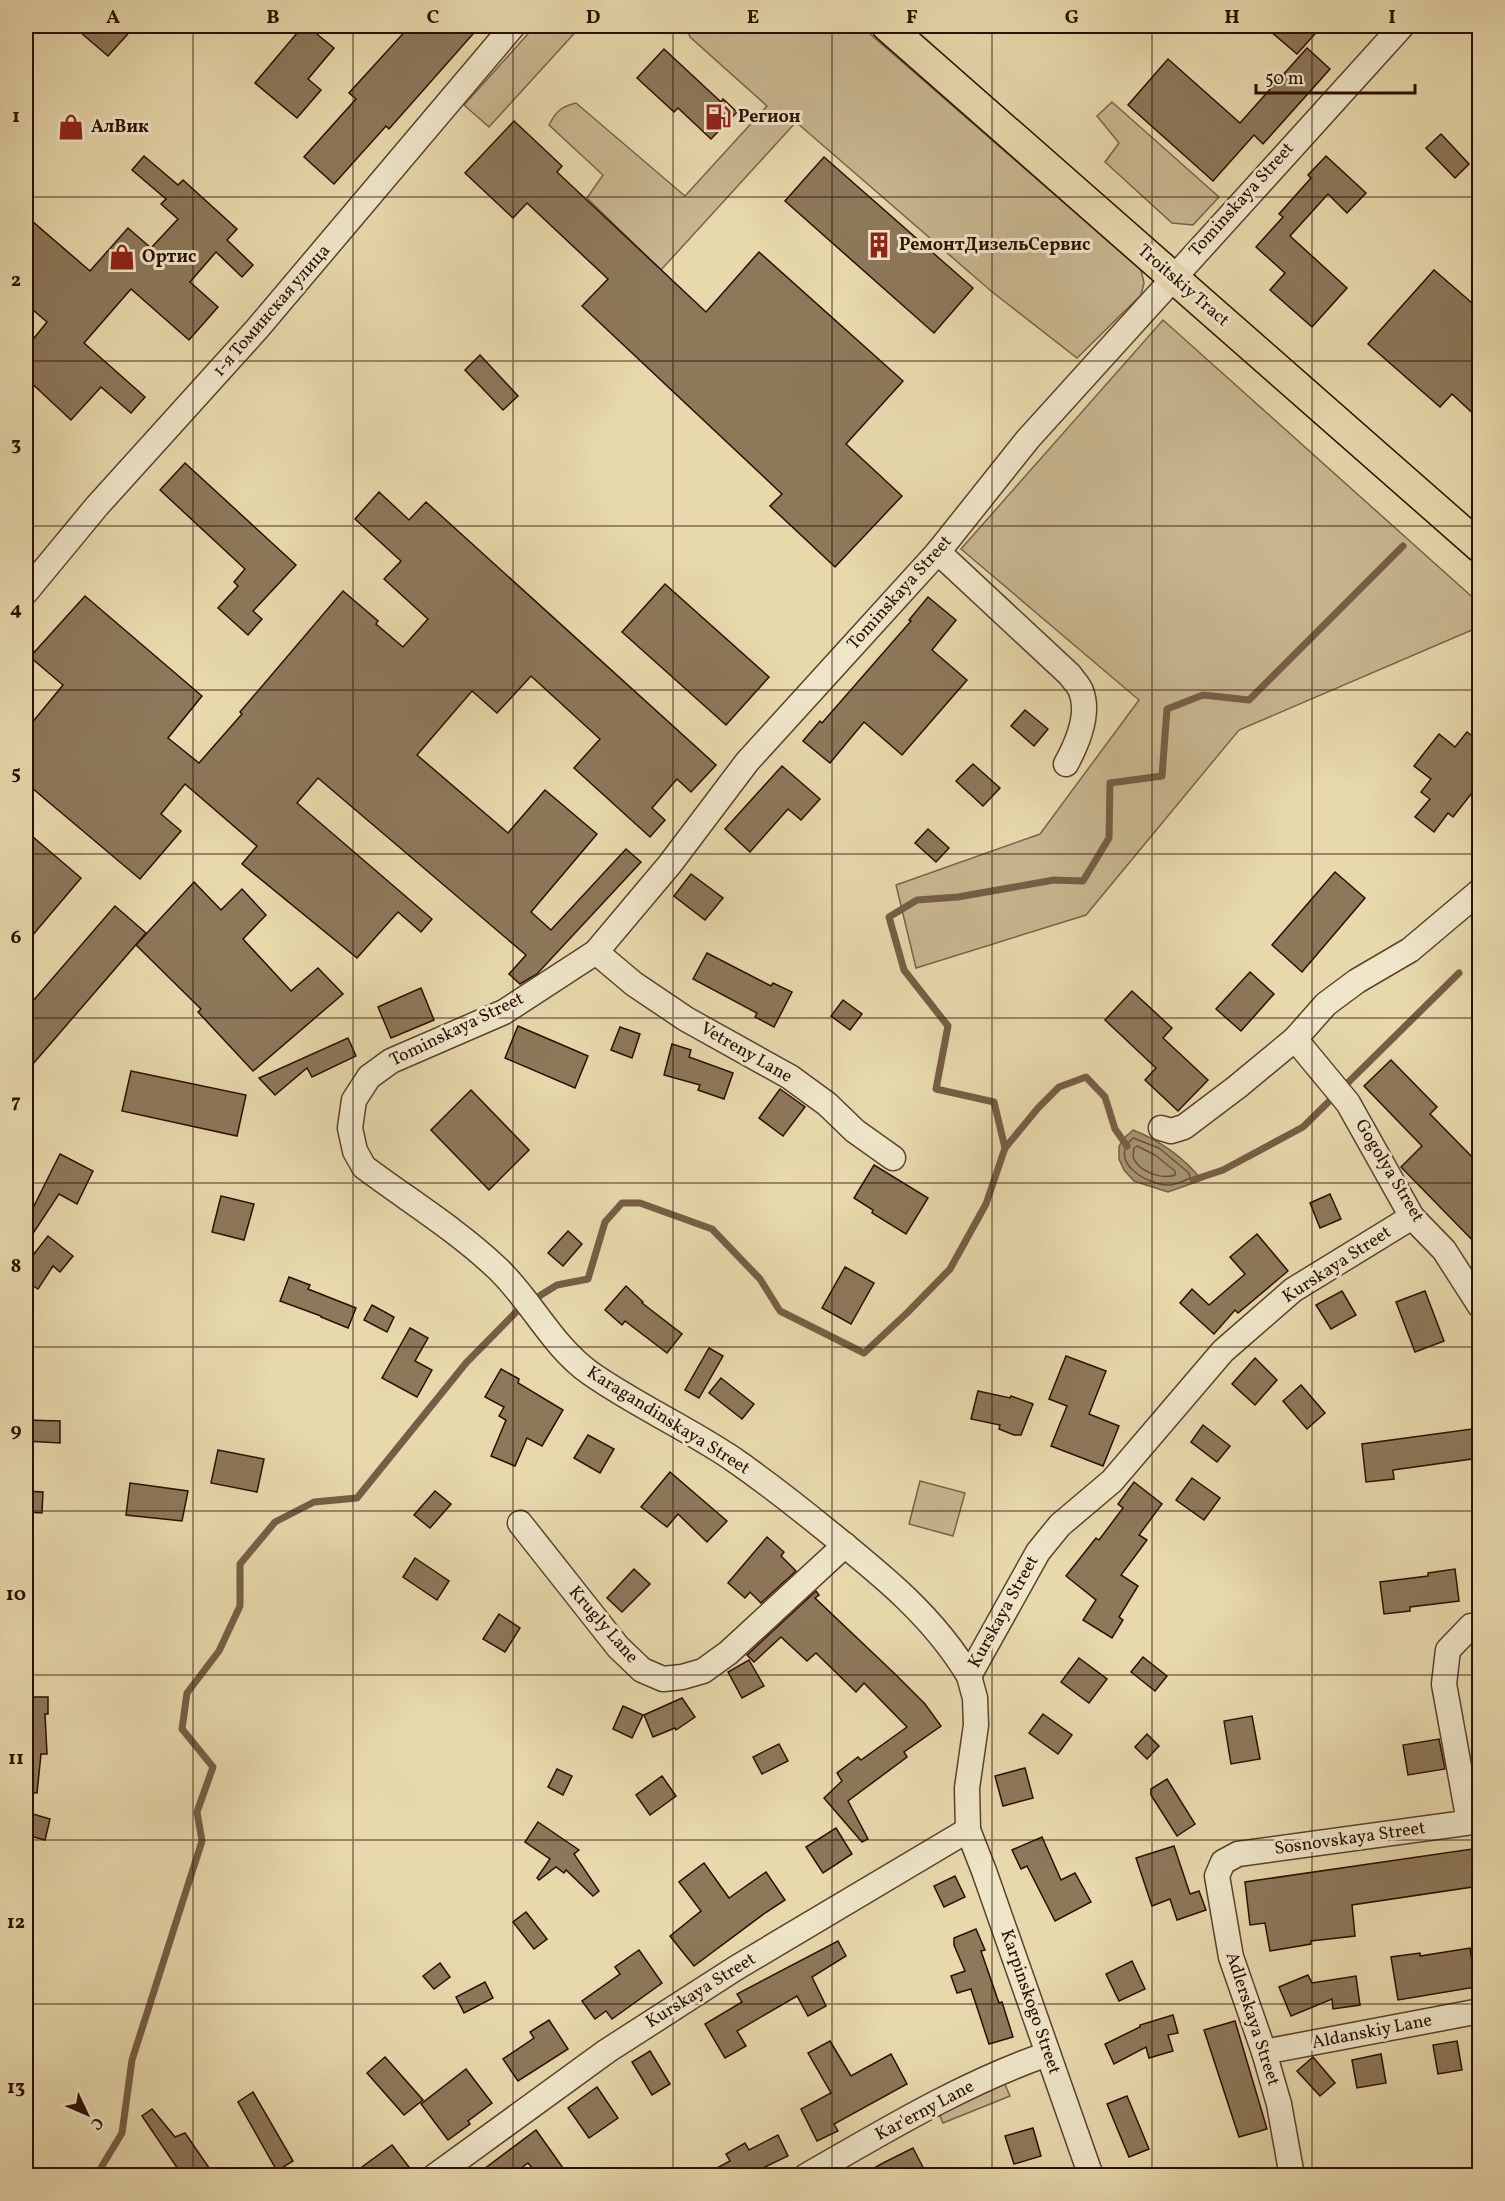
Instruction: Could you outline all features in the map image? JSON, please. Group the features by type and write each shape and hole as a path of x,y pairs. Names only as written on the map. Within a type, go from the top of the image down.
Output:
{"main road":[{"name":"Troitskiy Tract","path":"887,26 1479,547"}],"street":[{"name":"1-я Томинская улица","path":"26,592 98,506 250,337 513,26"},
{"name":"Tominskaya Street","path":"354,1100 369,1077 391,1061 504,1012 596,952 670,864 747,762 938,552 1028,439 1401,26"},
{"path":"938,552 1070,675 1081,690 1084,711 1075,748 1066,764"},
{"path":"1161,1128 1171,1131 1184,1127 1238,1087 1295,1039 1326,1004 1357,981 1410,950 1479,891"},
{"name":"Vetreny Lane","path":"596,952 634,984 686,1019 790,1077 827,1104 855,1131 893,1158"},
{"name":"Gogolya Street","path":"1295,1039 1348,1103 1412,1217 1444,1250 1479,1306"},
{"name":"Karagandinskaya Street","path":"354,1100 350,1128 356,1151 364,1167 463,1239 497,1268 528,1301 568,1353 590,1373 729,1457 785,1497 873,1568 932,1624 955,1653 969,1676"},
{"name":"Kurskaya Street","path":"435,2175 607,2051 736,1968 968,1830 967,1788 976,1725 975,1698 969,1676 1038,1552 1060,1526 1112,1481 1223,1351 1293,1290 1412,1217"},
{"name":"Krugly Lane","path":"520,1523 618,1647 642,1670 663,1679 703,1671 728,1653 845,1545"},
{"path":"1471,1626 1448,1650 1444,1684 1474,1821"},
{"name":"Sosnovskaya Street","path":"1223,1862 1238,1854 1474,1821"},
{"name":"Karpinskogo Street","path":"968,1830 1091,2175"},
{"name":"Adlerskaya Street","path":"1223,1862 1217,1876 1230,1957 1264,2052 1279,2104 1292,2175"},
{"name":"Aldanskiy Lane","path":"1264,2052 1479,2012"},
{"name":"Kar'erny Lane","path":"806,2175 909,2118 992,2076 1048,2054"}],"shaded area":[{"path":"535,26 581,26 489,127 464,105"},
{"path":"686,26 861,26 1141,270 1144,283 1141,295 1077,358 991,291 796,122 661,270 587,198 603,175 549,125 560,110 576,103 685,196 767,106 690,37"},
{"path":"1112,102 1219,197 1193,225 1172,223 1105,162 1119,143 1097,116"},
{"path":"1163,320 1479,603 1479,627 1239,730 1086,915 916,968 896,885 1040,834 1139,700 961,549"},
{"path":"920,1481 965,1493 953,1536 909,1524"},
{"path":"1004,2082 1010,2096 943,2123 937,2109"}],"water":[{"path":"1133,1130 1171,1151 1202,1180 1168,1192 1134,1181 1124,1170 1119,1159 1119,1147 1122,1140"}],"building":[{"path":"73,26 135,26 108,56"},
{"path":"303,26 307,26 334,48 308,79 321,90 297,118 255,83"},
{"path":"410,26 480,26 389,129 386,126 334,184 304,157 356,99 349,93"},
{"path":"1264,26 1322,26 1297,54"},
{"path":"1307,48 1330,69 1263,144 1254,135 1213,181 1128,105 1168,59 1240,123"},
{"path":"664,49 721,102 723,99 737,112 711,139 678,108 674,112 637,78"},
{"path":"514,121 562,166 557,172 706,312 759,252 903,381 846,444 902,496 835,567 770,506 782,494 582,306 608,279 527,203 513,218 465,173"},
{"path":"1441,134 1469,164 1455,178 1426,148"},
{"path":"144,156 178,185 183,180 237,229 227,240 253,265 242,277 216,252 190,282 218,307 189,340 131,289 84,343 145,397 131,413 101,387 71,420 26,378 26,348 47,322 26,304 26,216 90,271 128,228 151,248 178,219 161,204 166,199 132,170"},
{"path":"1326,156 1366,193 1347,213 1328,194 1290,236 1347,288 1312,327 1270,290 1285,273 1256,247 1283,217 1279,214 1311,178 1308,175"},
{"name":"РемонтДизельСервис","path":"824,157 973,288 934,333 785,201"},
{"path":"1434,270 1479,309 1479,419 1452,394 1440,407 1368,344"},
{"path":"480,355 518,396 503,410 465,370"},
{"path":"185,463 296,565 253,611 262,619 248,635 218,608 238,586 234,582 245,569 160,490"},
{"path":"379,492 409,520 426,502 716,765 691,792 677,779 652,808 665,820 650,837 574,768 600,739 531,676 497,713 472,691 417,755 508,833 545,790 597,834 531,912 551,930 626,849 641,862 537,974 520,984 509,974 526,955 318,778 297,803 432,919 421,932 398,912 357,958 242,864 257,846 185,784 161,814 181,831 140,879 26,783 26,730 63,685 30,657 85,596 202,696 168,738 199,763 343,591 378,621 376,624 403,647 428,619 384,579 401,561 355,519"},
{"path":"665,584 769,677 726,725 622,632"},
{"path":"928,597 956,620 932,650 967,680 902,755 864,722 830,763 803,741 820,721 822,723 911,621 909,620"},
{"path":"1025,710 1048,729 1034,746 1011,726"},
{"path":"1467,732 1479,741 1479,784 1453,817 1448,813 1434,832 1415,817 1430,799 1421,792 1431,779 1414,766 1439,734 1455,747"},
{"path":"973,764 1000,788 983,806 956,781"},
{"path":"782,766 820,799 801,820 788,809 750,852 725,829"},
{"path":"928,829 949,848 936,862 915,843"},
{"path":"26,831 81,878 26,943"},
{"path":"1335,872 1365,898 1302,972 1272,945"},
{"path":"691,874 723,898 705,920 674,896"},
{"path":"194,882 221,910 242,889 266,915 243,939 291,991 318,968 343,994 253,1071 198,1012 201,1009 136,945"},
{"path":"115,906 146,933 26,1072 26,1009"},
{"path":"707,953 771,986 773,983 792,992 774,1027 755,1017 757,1013 693,979"},
{"path":"1250,972 1274,994 1241,1031 1216,1009"},
{"path":"421,988 434,1020 391,1038 378,1007"},
{"path":"1132,991 1172,1028 1163,1038 1208,1080 1178,1111 1145,1080 1156,1068 1105,1020"},
{"path":"843,1000 862,1014 850,1030 831,1016"},
{"path":"518,1026 588,1056 575,1088 505,1058"},
{"path":"620,1027 640,1034 632,1058 611,1050"},
{"path":"348,1038 356,1056 312,1077 307,1068 275,1095 259,1078"},
{"path":"672,1044 691,1050 689,1057 733,1073 724,1099 698,1090 700,1085 664,1075"},
{"path":"1391,1060 1437,1107 1430,1114 1479,1164 1479,1247 1401,1167 1422,1146 1364,1086"},
{"path":"131,1071 246,1095 237,1136 122,1111"},
{"path":"780,1089 805,1107 783,1136 759,1118"},
{"path":"471,1090 529,1150 489,1190 431,1130"},
{"path":"60,1154 93,1171 77,1204 59,1194 30,1238 26,1235 26,1222"},
{"path":"874,1165 928,1198 906,1234 872,1213 873,1210 854,1198"},
{"path":"1330,1194 1341,1219 1320,1228 1310,1203"},
{"path":"221,1196 254,1204 244,1240 212,1232"},
{"path":"568,1231 582,1244 563,1266 548,1253"},
{"path":"1257,1234 1288,1271 1238,1313 1235,1310 1214,1334 1180,1303 1192,1289 1209,1305 1245,1274 1230,1257"},
{"path":"48,1236 73,1256 60,1272 53,1266 38,1289 26,1281 26,1264"},
{"path":"845,1267 874,1283 851,1324 822,1308"},
{"path":"289,1277 310,1285 308,1289 356,1308 348,1328 280,1301"},
{"path":"626,1286 642,1303 682,1334 667,1353 625,1321 622,1325 605,1310"},
{"path":"1342,1291 1356,1315 1331,1329 1316,1305"},
{"path":"1425,1291 1444,1341 1415,1352 1396,1302"},
{"path":"372,1305 394,1317 387,1332 364,1320"},
{"path":"410,1328 428,1338 415,1361 432,1370 417,1397 382,1378"},
{"path":"709,1348 723,1356 699,1398 685,1390"},
{"path":"1066,1356 1106,1371 1089,1414 1119,1426 1103,1466 1051,1446 1067,1406 1049,1399"},
{"path":"1255,1358 1277,1380 1255,1405 1232,1384"},
{"path":"501,1369 519,1379 518,1383 563,1410 542,1446 527,1438 515,1466 491,1456 506,1420 499,1416 504,1407 485,1397"},
{"path":"721,1378 754,1404 742,1419 709,1393"},
{"path":"1301,1385 1325,1413 1307,1429 1283,1401"},
{"path":"978,1391 1010,1398 1011,1396 1033,1404 1021,1435 1014,1435 999,1429 1000,1425 971,1419"},
{"path":"26,1420 60,1421 60,1443 26,1441"},
{"path":"1203,1425 1230,1446 1217,1462 1191,1442"},
{"path":"1479,1428 1479,1458 1393,1470 1394,1479 1366,1482 1362,1444"},
{"path":"588,1435 614,1449 600,1473 574,1458"},
{"path":"218,1450 264,1459 257,1492 211,1483"},
{"path":"670,1472 727,1521 707,1542 678,1514 667,1527 641,1507"},
{"path":"1192,1478 1220,1498 1204,1520 1176,1500"},
{"path":"1134,1482 1162,1504 1139,1535 1147,1540 1121,1575 1138,1586 1119,1617 1123,1620 1112,1638 1083,1620 1096,1600 1066,1576 1096,1538 1099,1540 1123,1508 1118,1504"},
{"path":"130,1483 188,1491 182,1521 126,1515"},
{"path":"26,1491 43,1492 42,1513 26,1512"},
{"path":"435,1491 451,1504 430,1528 414,1515"},
{"path":"767,1537 784,1552 781,1556 796,1571 761,1603 750,1592 745,1598 728,1583"},
{"path":"415,1558 449,1581 437,1600 403,1577"},
{"path":"634,1569 650,1584 622,1612 607,1598"},
{"path":"1455,1569 1459,1601 1410,1607 1410,1611 1384,1614 1380,1582 1428,1576 1428,1573"},
{"path":"816,1591 819,1595 815,1598 925,1704 941,1726 904,1752 907,1757 848,1801 868,1839 862,1842 824,1798 842,1781 837,1773 858,1757 861,1760 907,1727 864,1683 856,1692 816,1653 807,1661 781,1637 754,1662 747,1655"},
{"path":"499,1614 520,1628 505,1652 483,1639"},
{"path":"1143,1657 1167,1676 1155,1691 1131,1672"},
{"path":"1079,1658 1107,1679 1089,1703 1061,1682"},
{"path":"749,1660 764,1686 742,1698 728,1672"},
{"path":"26,1697 48,1697 48,1714 45,1714 47,1754 41,1754 37,1793 26,1792"},
{"path":"682,1698 695,1717 676,1730 675,1728 653,1737 644,1715"},
{"path":"623,1706 643,1715 632,1738 613,1729"},
{"path":"1043,1714 1072,1735 1058,1754 1029,1733"},
{"path":"1252,1716 1260,1759 1231,1764 1224,1721"},
{"path":"1147,1734 1159,1746 1147,1759 1135,1747"},
{"path":"1439,1739 1445,1769 1408,1775 1403,1745"},
{"path":"779,1744 788,1761 762,1774 753,1757"},
{"path":"1025,1768 1033,1798 1003,1806 995,1776"},
{"path":"557,1769 572,1776 563,1795 548,1787"},
{"path":"662,1776 676,1796 650,1815 636,1795"},
{"path":"1167,1779 1195,1824 1177,1836 1151,1795 1151,1789"},
{"path":"26,1812 50,1819 45,1840 26,1835"},
{"path":"538,1822 579,1850 574,1854 599,1891 593,1896 566,1870 564,1873 556,1867 539,1880 537,1878 550,1859 525,1842"},
{"path":"836,1828 852,1854 823,1873 806,1847"},
{"path":"1042,1837 1061,1880 1075,1873 1091,1902 1055,1921 1027,1866 1021,1869 1012,1850"},
{"path":"1174,1846 1190,1894 1199,1891 1206,1910 1177,1920 1170,1899 1152,1906 1136,1858"},
{"path":"1479,1848 1479,1886 1352,1905 1355,1936 1311,1941 1311,1944 1270,1951 1265,1923 1250,1925 1245,1882"},
{"path":"704,1863 729,1898 766,1872 785,1900 694,1966 670,1936 701,1911 679,1882"},
{"path":"955,1876 965,1897 944,1907 934,1886"},
{"path":"526,1912 547,1939 534,1949 513,1922"},
{"path":"976,1929 985,1950 981,1951 999,2003 1002,2002 1013,2037 989,2044 971,1989 957,1993 951,1976 965,1971 954,1945 954,1938"},
{"path":"838,1941 846,1956 812,1977 826,2006 808,2016 797,1996 737,2031 746,2046 725,2058 705,2024 742,2002 737,1994"},
{"path":"1470,1948 1476,1987 1398,2000 1391,1957 1420,1953 1420,1956"},
{"path":"639,1950 662,1983 612,2019 606,2011 595,2019 582,2001 620,1974 615,1967"},
{"path":"1132,1961 1145,1989 1119,2001 1106,1974"},
{"path":"440,1963 450,1977 434,1989 423,1976"},
{"path":"1308,1975 1312,1983 1356,1976 1360,2005 1333,2009 1332,1999 1291,2016 1279,1987"},
{"path":"485,1982 493,1998 464,2013 456,1997"},
{"path":"1173,2015 1178,2033 1168,2035 1173,2051 1149,2058 1146,2047 1114,2064 1105,2044 1140,2025"},
{"path":"549,2020 568,2049 518,2081 503,2059 534,2038 530,2032"},
{"path":"1235,2021 1267,2129 1239,2137 1204,2030"},
{"path":"830,2041 851,2076 891,2054 907,2084 834,2124 838,2131 817,2141 801,2109 831,2093 808,2053"},
{"path":"1457,2041 1462,2070 1438,2074 1433,2045"},
{"path":"650,2051 670,2084 652,2095 632,2062"},
{"path":"1381,2054 1386,2083 1357,2088 1352,2060"},
{"path":"385,2057 423,2100 404,2115 367,2073"},
{"path":"1313,2057 1335,2083 1320,2096 1297,2071"},
{"path":"466,2069 492,2103 468,2121 470,2124 448,2140 421,2104"},
{"path":"597,2087 618,2118 589,2138 568,2108"},
{"path":"253,2092 293,2161 277,2171 238,2102"},
{"path":"1127,2096 1149,2149 1129,2157 1107,2104"},
{"path":"152,2109 175,2137 185,2133 214,2175 182,2175 142,2116"},
{"path":"1033,2128 1041,2156 1014,2164 1005,2136"},
{"path":"536,2130 568,2175 538,2175 528,2163 512,2175 476,2175"},
{"path":"778,2135 788,2156 748,2175 704,2175 730,2161 726,2154 745,2143 749,2150"},
{"path":"392,2145 409,2167 398,2175 351,2175"},
{"path":"913,2148 927,2175 862,2175 883,2163"}],"waterway":[{"path":"96,2176 122,2133 132,2060 202,1841 197,1812 213,1767 182,1729 187,1693 219,1651 240,1606 240,1564 275,1522 314,1502 357,1498 466,1363 520,1308 557,1285 588,1279 605,1222 622,1203 640,1203 712,1229 760,1279 780,1311 864,1353 950,1269 986,1204 1005,1148 994,1102 936,1089 948,1026 904,970 889,917 917,900 958,897 1054,880 1083,881 1109,838 1110,783 1162,776 1167,709 1203,695 1249,700 1403,546"},
{"path":"1193,1180 1223,1170 1303,1127 1459,973"},
{"path":"1005,1148 1038,1108 1059,1087 1086,1077 1105,1097 1115,1129 1127,1146"}],"place":[{"name":"Регион","path":"718,117"},
{"name":"АлВик","path":"71,127"},
{"name":"РемонтДизельСервис","path":"879,245"},
{"name":"Ортис","path":"122,257"}]}
